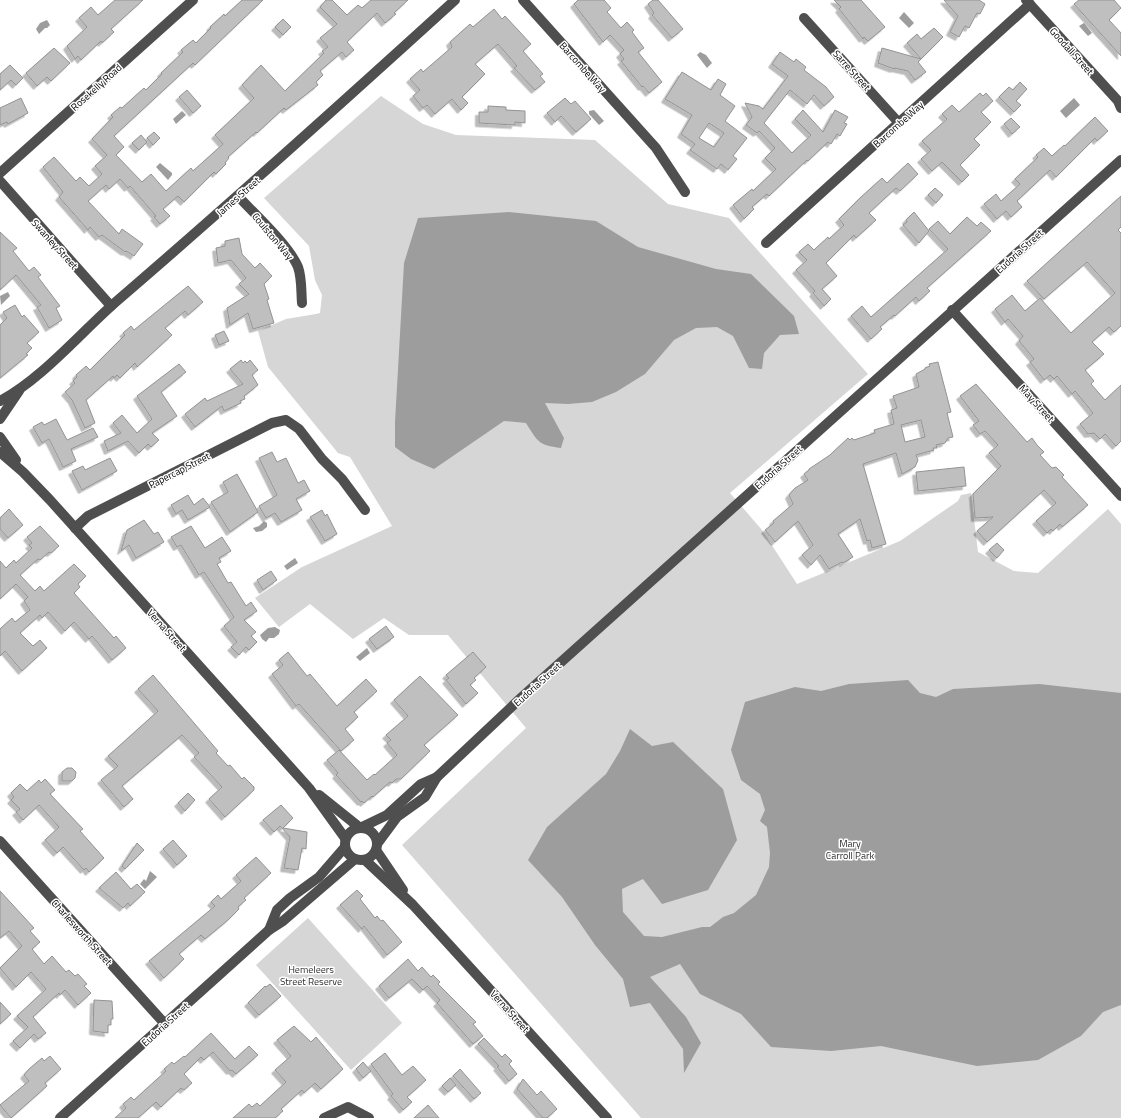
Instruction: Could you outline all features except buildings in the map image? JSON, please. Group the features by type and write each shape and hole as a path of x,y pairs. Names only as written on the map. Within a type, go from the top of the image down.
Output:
{"street":[{"name":"Rosekelly Road","path":"0,173 192,0"},
{"name":"James Street","path":"0,419 19,391 111,306 238,196 455,0"},
{"name":"Barcombe Way","path":"523,0 656,148 685,192"},
{"name":"Barcombe Way","path":"766,243 900,123 1028,2"},
{"name":"Goodall Street","path":"1028,2 1120,104"},
{"name":"Sarre Street","path":"804,18 900,123"},
{"name":"Eudoria Street","path":"377,847 397,818 425,797 437,777 522,697 1121,160"},
{"name":"Swanley Street","path":"0,181 111,306"},
{"name":"Coulston Way","path":"238,196 289,252 298,267 301,278 302,303"},
{"name":"May Street","path":"952,310 1121,496"},
{"name":"James Street","path":"0,401 19,391"},
{"name":"Papercap Street","path":"75,528 88,516 272,423 286,420 299,429 322,459 342,478 365,510"},
{"name":"Verna Street","path":"0,437 24,472"},
{"name":"Verna Street","path":"0,452 24,472 309,788 345,842"},
{"name":"Eudoria Street","path":"361,827 387,815 421,784 437,777"},
{"name":"Verna Street","path":"309,788 361,827"},
{"path":"361,827 370,830 375,836 377,847 372,856 360,860 348,855 345,842 353,829 361,827"},
{"name":"Charlesworth Street","path":"0,841 165,1024"},
{"name":"Eudoria Street","path":"269,930 277,910 290,898 319,877 345,842"},
{"name":"Verna Street","path":"377,847 414,905"},
{"name":"Eudoria Street","path":"60,1118 269,930 283,921 360,860"},
{"name":"Verna Street","path":"360,860 414,905 608,1118"},
{"path":"324,1118 348,1107 369,1118"}],"green space":[{"name":"Mary Carroll Park","path":"381,96 423,124 456,135 595,140 668,204 729,218 868,374 730,493 762,530 797,584 900,541 958,501 961,495 971,493 978,552 1014,571 1038,573 1108,509 1121,524 1121,1118 641,1118 402,845 526,728 448,635 409,635 384,618 353,639 310,604 279,627 255,598 302,567 392,526 350,457 338,453 268,367 258,331 286,319 320,313 322,295 315,280 309,246 264,198"},
{"name":"Hemeleers Street Reserve","path":"308,918 402,1023 351,1070 256,965"}],"shaded area":[{"path":"904,12 914,23 909,28 899,18"},
{"path":"47,20 50,25 39,34 36,29 40,23"},
{"path":"1084,23 1092,33 1088,36 1079,26"},
{"path":"700,52 706,55 712,63 707,68 697,55"},
{"path":"1074,98 1080,105 1066,118 1060,111"},
{"path":"594,110 604,121 599,125 589,114 589,111"},
{"path":"182,111 186,115 176,124 173,119"},
{"path":"160,163 172,173 168,180 156,167"},
{"path":"509,212 596,221 638,247 716,269 751,274 794,316 799,334 780,335 764,353 762,369 749,368 733,336 717,327 696,328 674,340 645,374 616,392 592,402 568,404 545,403 564,438 561,448 548,446 539,442 526,423 504,421 434,469 411,459 395,447 395,422 404,263 418,218"},
{"path":"8,292 10,296 1,305 0,296"},
{"path":"264,521 267,523 267,527 262,531 256,532 253,528 259,526"},
{"path":"295,558 298,563 287,570 284,566"},
{"path":"275,627 280,630 279,634 274,638 269,638 266,642 262,639 260,635 268,628"},
{"path":"367,648 370,653 360,661 356,657"},
{"path":"908,680 920,693 936,697 953,689 1039,684 1121,693 1121,1005 1103,1012 1081,1036 1038,1060 977,1066 881,1046 831,1051 771,1047 741,1014 700,994 680,964 650,977 686,1017 701,1043 684,1073 683,1049 650,1003 630,1007 623,979 595,945 562,897 528,860 547,827 606,774 620,751 630,729 652,746 673,742 723,789 737,840 708,890 662,904 643,879 622,889 623,912 644,936 662,937 702,927 710,927 723,917 734,913 756,895 769,867 770,853 767,827 760,821 765,810 760,794 741,780 731,750 745,702 795,687 821,691 849,684"},
{"path":"150,871 157,877 145,889 140,884 144,879 146,881"}]}
